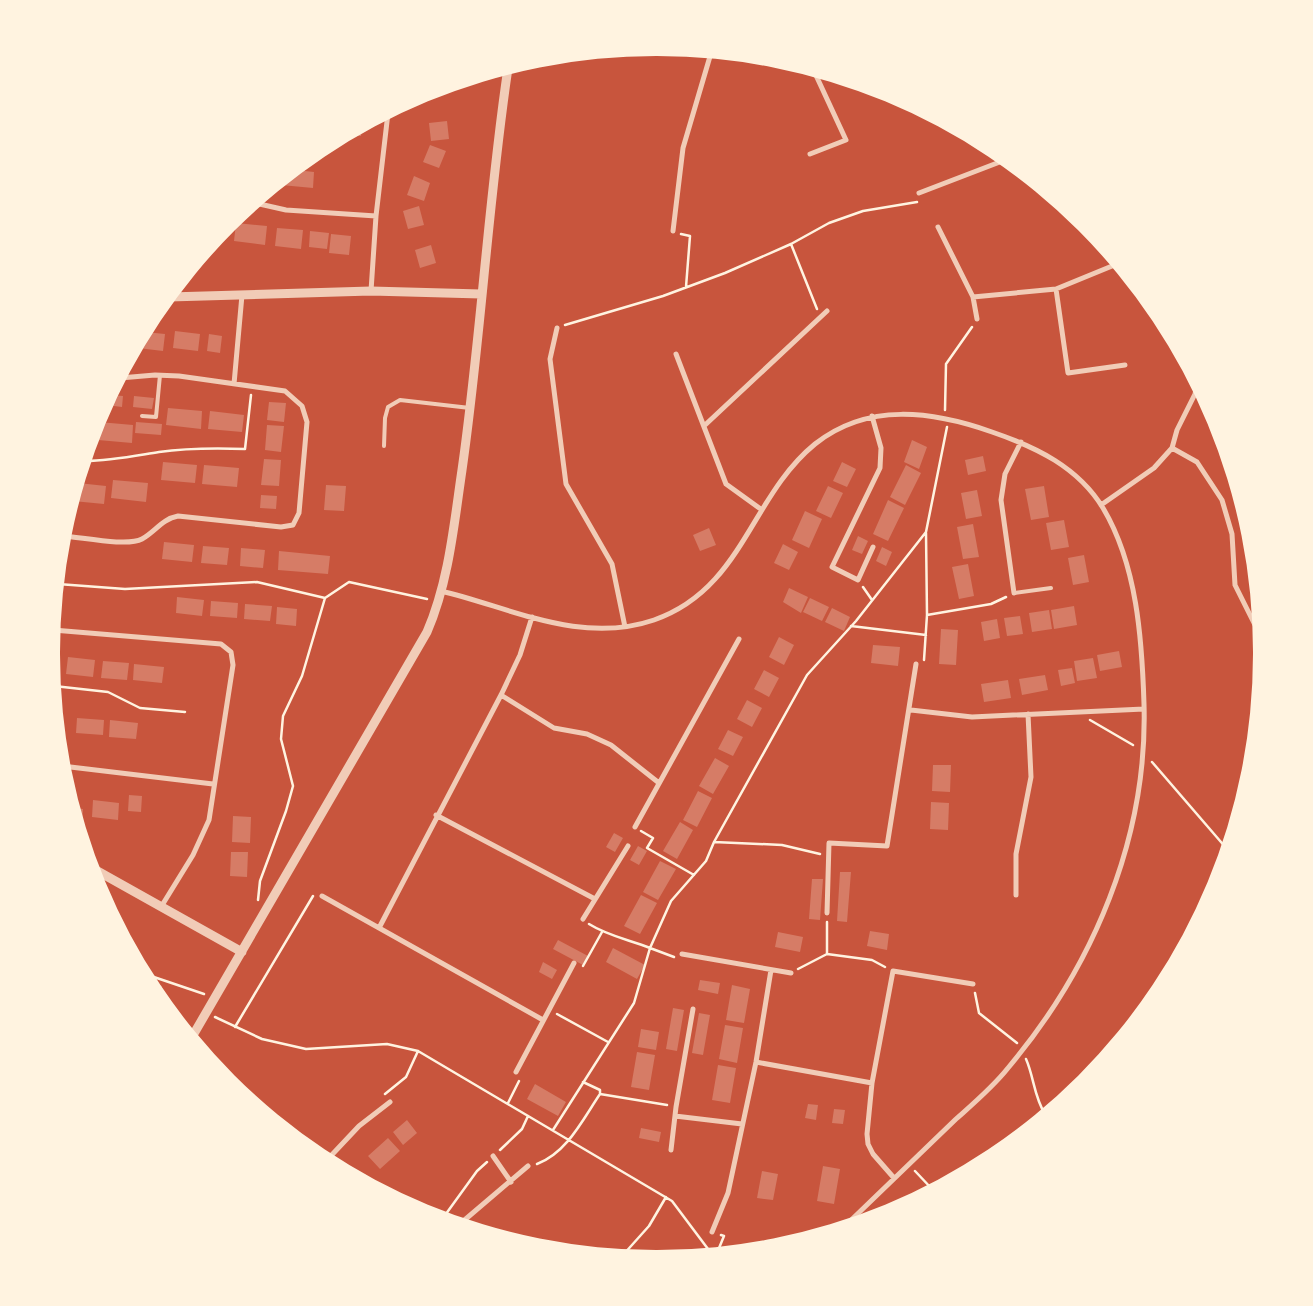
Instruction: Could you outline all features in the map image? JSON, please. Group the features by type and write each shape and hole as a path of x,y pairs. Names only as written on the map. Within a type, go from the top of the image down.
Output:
{"street":[{"path":"673,231 683,148 709,59"},
{"path":"195,1031 427,632 439,602 450,547 470,408 481,294 507,76"},
{"path":"810,154 846,140 818,79"},
{"path":"371,291 376,216 387,121"},
{"path":"918,193 997,163"},
{"path":"262,205 286,210 376,216"},
{"path":"938,227 973,297 977,319"},
{"path":"973,297 1056,289 1111,267"},
{"path":"1056,289 1068,374 1125,365"},
{"path":"178,297 371,291 481,294"},
{"path":"234,384 242,295"},
{"path":"704,426 827,311"},
{"path":"557,328 550,359 566,484 612,564 625,627"},
{"path":"676,354 726,484 762,510"},
{"path":"71,537 132,542 147,536 164,521 178,516 281,527 293,525 299,514 306,422 302,406 285,391 160,375 127,377"},
{"path":"1101,505 1154,468 1172,448 1194,393"},
{"path":"441,591 532,618 596,630 625,627 658,618 690,601 723,572 785,476 817,443 834,432 872,416 909,413 946,417 1021,442 1058,461 1079,479 1101,505 1115,532 1130,579 1141,653 1144,709 1138,796 1133,824 1114,890 1066,989 1008,1069 856,1215"},
{"path":"872,416 881,448 880,468 832,567 858,580 873,547"},
{"path":"1014,593 1001,500 1005,474 1021,442"},
{"path":"1172,448 1197,462 1222,500 1232,534 1235,585 1252,619"},
{"path":"379,928 501,695 520,655 532,618"},
{"path":"61,631 221,644 231,652 233,665 213,784 209,820 193,855 162,907"},
{"path":"635,827 739,638"},
{"path":"827,913 830,843 888,846 916,664"},
{"path":"501,695 554,728 587,734 611,745 659,783"},
{"path":"910,710 972,717 1144,709"},
{"path":"1016,896 1016,854 1031,777 1028,714"},
{"path":"71,767 213,784"},
{"path":"436,816 595,899"},
{"path":"583,919 628,846"},
{"path":"102,874 242,952"},
{"path":"322,896 543,1020"},
{"path":"682,954 791,973"},
{"path":"516,1072 574,963"},
{"path":"712,1232 728,1193 756,1062 771,970"},
{"path":"894,1178 873,1154 868,1144 872,1083 892,972 973,984"},
{"path":"671,1150 676,1107 693,1009"},
{"path":"756,1062 872,1083"},
{"path":"333,1154 359,1126 390,1102"},
{"path":"675,1116 742,1124"},
{"path":"493,1156 511,1182"},
{"path":"467,1218 528,1166"}],"lane":[{"path":"142,416 156,417 160,375"},
{"path":"384,446 385,418 388,407 400,400 470,408"},
{"path":"1014,593 1051,588"}],"path":[{"path":"557,328 686,287 791,244 829,223 863,211 920,202 918,193"},
{"path":"673,231 690,236 686,287"},
{"path":"791,244 820,317"},
{"path":"916,664 923,664 928,615 926,532 946,417 946,364 977,319"},
{"path":"91,461 110,461 159,452 201,448 245,449 252,386"},
{"path":"553,1130 634,1003 650,948 671,901 706,861 714,842 807,675 851,626 926,532"},
{"path":"858,580 872,600"},
{"path":"64,584 125,589 257,582 325,598"},
{"path":"258,901 260,881 286,811 293,786 281,739 283,716 302,676 325,598 349,582 439,602"},
{"path":"928,615 991,604 1014,593"},
{"path":"851,626 926,635"},
{"path":"61,687 108,692 140,708 186,712"},
{"path":"1076,712 1142,750 1222,844"},
{"path":"635,827 653,838 647,848 694,875"},
{"path":"714,842 782,844 829,856"},
{"path":"235,1027 316,892 322,896"},
{"path":"827,913 827,954"},
{"path":"583,919 602,932 626,938 679,959 682,954"},
{"path":"574,963 582,968 602,932"},
{"path":"791,973 827,954 872,960 892,972"},
{"path":"156,978 215,998"},
{"path":"973,984 979,1013 1016,1040 1022,1050 1042,1108"},
{"path":"548,1009 608,1042"},
{"path":"207,1012 262,1039 306,1049 387,1044 418,1051 672,1201 707,1247"},
{"path":"390,1102 384,1095 406,1077 418,1051"},
{"path":"508,1103 521,1077 516,1072"},
{"path":"583,1082 600,1090 600,1094"},
{"path":"600,1094 676,1107"},
{"path":"528,1166 545,1161 570,1140 600,1094"},
{"path":"448,1211 477,1170 522,1129 528,1116"},
{"path":"909,1164 928,1184"},
{"path":"629,1249 649,1226 666,1197"},
{"path":"712,1232 724,1236 720,1246"}],"building":[{"path":"447,121 449,139 431,141 429,123"},
{"path":"430,145 446,151 439,168 423,162"},
{"path":"305,171 314,172 313,188 286,185"},
{"path":"414,176 430,183 424,201 407,195"},
{"path":"419,206 424,225 408,229 403,211"},
{"path":"243,224 267,226 265,245 234,241 235,231"},
{"path":"277,228 303,230 301,249 275,246"},
{"path":"310,231 329,233 327,249 309,247"},
{"path":"331,234 351,236 349,255 329,253"},
{"path":"431,245 436,263 420,268 415,250"},
{"path":"175,331 200,334 198,351 173,348"},
{"path":"153,333 165,334 163,351 144,349"},
{"path":"209,334 222,336 220,353 207,351"},
{"path":"118,396 123,396 122,407 113,406"},
{"path":"134,396 154,398 152,409 133,407"},
{"path":"269,402 286,403 284,422 267,420"},
{"path":"168,408 202,411 201,429 166,425"},
{"path":"210,411 244,415 242,432 208,429"},
{"path":"136,422 162,424 161,435 135,433"},
{"path":"106,423 133,425 132,443 99,440"},
{"path":"267,425 284,426 281,452 265,450"},
{"path":"912,440 927,447 919,469 904,462"},
{"path":"983,456 986,471 968,475 965,460"},
{"path":"264,459 281,460 279,486 261,485"},
{"path":"163,462 197,465 195,483 161,480"},
{"path":"842,462 856,469 847,487 833,481"},
{"path":"204,465 239,468 237,487 202,484"},
{"path":"906,465 921,473 905,505 890,497"},
{"path":"113,480 148,483 146,502 111,498"},
{"path":"84,484 106,486 104,504 79,502"},
{"path":"326,485 346,486 344,511 324,510"},
{"path":"828,486 843,493 831,518 816,511"},
{"path":"1044,486 1049,517 1031,520 1025,489"},
{"path":"977,490 982,516 966,519 961,493"},
{"path":"261,495 277,496 276,509 260,508"},
{"path":"888,500 904,508 888,541 873,534"},
{"path":"805,511 822,519 809,548 792,540"},
{"path":"1064,520 1069,547 1051,550 1046,523"},
{"path":"973,524 979,557 963,559 957,527"},
{"path":"709,528 716,545 700,551 693,535"},
{"path":"858,536 868,541 862,554 852,550"},
{"path":"164,542 194,545 192,562 162,559"},
{"path":"783,544 798,552 789,570 774,563"},
{"path":"203,546 229,548 227,565 201,563"},
{"path":"882,547 892,552 886,566 876,561"},
{"path":"241,548 265,550 263,568 240,566"},
{"path":"279,551 330,556 328,574 278,570"},
{"path":"1084,555 1089,582 1073,585 1068,558"},
{"path":"968,564 974,596 959,599 952,567"},
{"path":"789,588 808,597 801,613 783,602"},
{"path":"177,597 204,600 202,616 176,613"},
{"path":"810,598 829,607 822,621 803,612"},
{"path":"211,601 238,603 237,618 210,616"},
{"path":"245,604 272,606 270,621 244,619"},
{"path":"1074,606 1077,625 1054,629 1051,610"},
{"path":"277,607 297,609 296,626 276,624"},
{"path":"832,608 850,617 844,631 825,622"},
{"path":"1049,610 1052,629 1032,632 1029,613"},
{"path":"1020,616 1023,634 1007,636 1004,618"},
{"path":"997,619 1000,638 984,641 981,622"},
{"path":"941,629 958,630 956,665 939,664"},
{"path":"779,637 794,645 784,665 769,657"},
{"path":"873,645 900,647 898,666 871,663"},
{"path":"1119,651 1122,667 1100,671 1097,655"},
{"path":"68,657 95,660 93,677 66,674"},
{"path":"1093,658 1097,678 1077,681 1074,661"},
{"path":"103,661 129,663 127,680 101,678"},
{"path":"134,664 164,667 162,683 133,680"},
{"path":"1072,668 1075,683 1061,686 1058,670"},
{"path":"764,670 779,678 769,697 754,689"},
{"path":"1045,675 1048,690 1022,695 1019,679"},
{"path":"1008,680 1011,698 984,702 981,684"},
{"path":"747,700 762,708 752,727 737,719"},
{"path":"77,718 104,720 103,735 76,733"},
{"path":"110,720 138,723 136,739 109,737"},
{"path":"728,730 743,737 733,756 718,749"},
{"path":"715,758 729,766 713,794 699,786"},
{"path":"933,765 951,765 950,792 932,791"},
{"path":"698,791 712,798 697,827 683,820"},
{"path":"129,795 142,796 141,812 128,811"},
{"path":"93,800 119,803 118,820 92,817"},
{"path":"931,802 949,803 948,830 930,829"},
{"path":"233,816 251,817 250,843 232,842"},
{"path":"680,822 693,830 677,859 663,851"},
{"path":"614,833 623,838 615,852 606,847"},
{"path":"638,846 647,851 639,865 630,860"},
{"path":"231,852 248,852 247,877 230,876"},
{"path":"660,861 676,869 658,900 643,892"},
{"path":"840,872 851,872 847,922 837,921"},
{"path":"812,879 823,879 820,920 809,919"},
{"path":"641,895 657,903 640,934 624,926"},
{"path":"870,931 889,934 887,950 867,946"},
{"path":"778,932 803,937 800,952 775,947"},
{"path":"558,940 588,956 583,965 553,949"},
{"path":"613,948 645,965 637,979 606,962"},
{"path":"543,962 557,970 552,979 539,972"},
{"path":"700,980 720,983 718,994 698,990"},
{"path":"732,985 750,989 744,1023 726,1020"},
{"path":"673,1008 684,1010 677,1051 666,1049"},
{"path":"699,1013 710,1015 703,1055 692,1053"},
{"path":"725,1025 743,1028 737,1063 719,1059"},
{"path":"641,1029 659,1032 656,1050 638,1047"},
{"path":"637,1052 655,1055 649,1090 631,1087"},
{"path":"718,1065 736,1068 730,1103 712,1100"},
{"path":"535,1084 566,1102 558,1116 527,1099"},
{"path":"808,1104 818,1105 816,1120 805,1118"},
{"path":"834,1109 845,1110 843,1124 832,1123"},
{"path":"407,1120 417,1133 403,1145 393,1132"},
{"path":"641,1128 661,1132 659,1142 639,1138"},
{"path":"388,1138 400,1151 380,1169 368,1156"},
{"path":"823,1166 840,1169 834,1204 817,1201"},
{"path":"762,1171 778,1174 773,1200 757,1198"}]}
